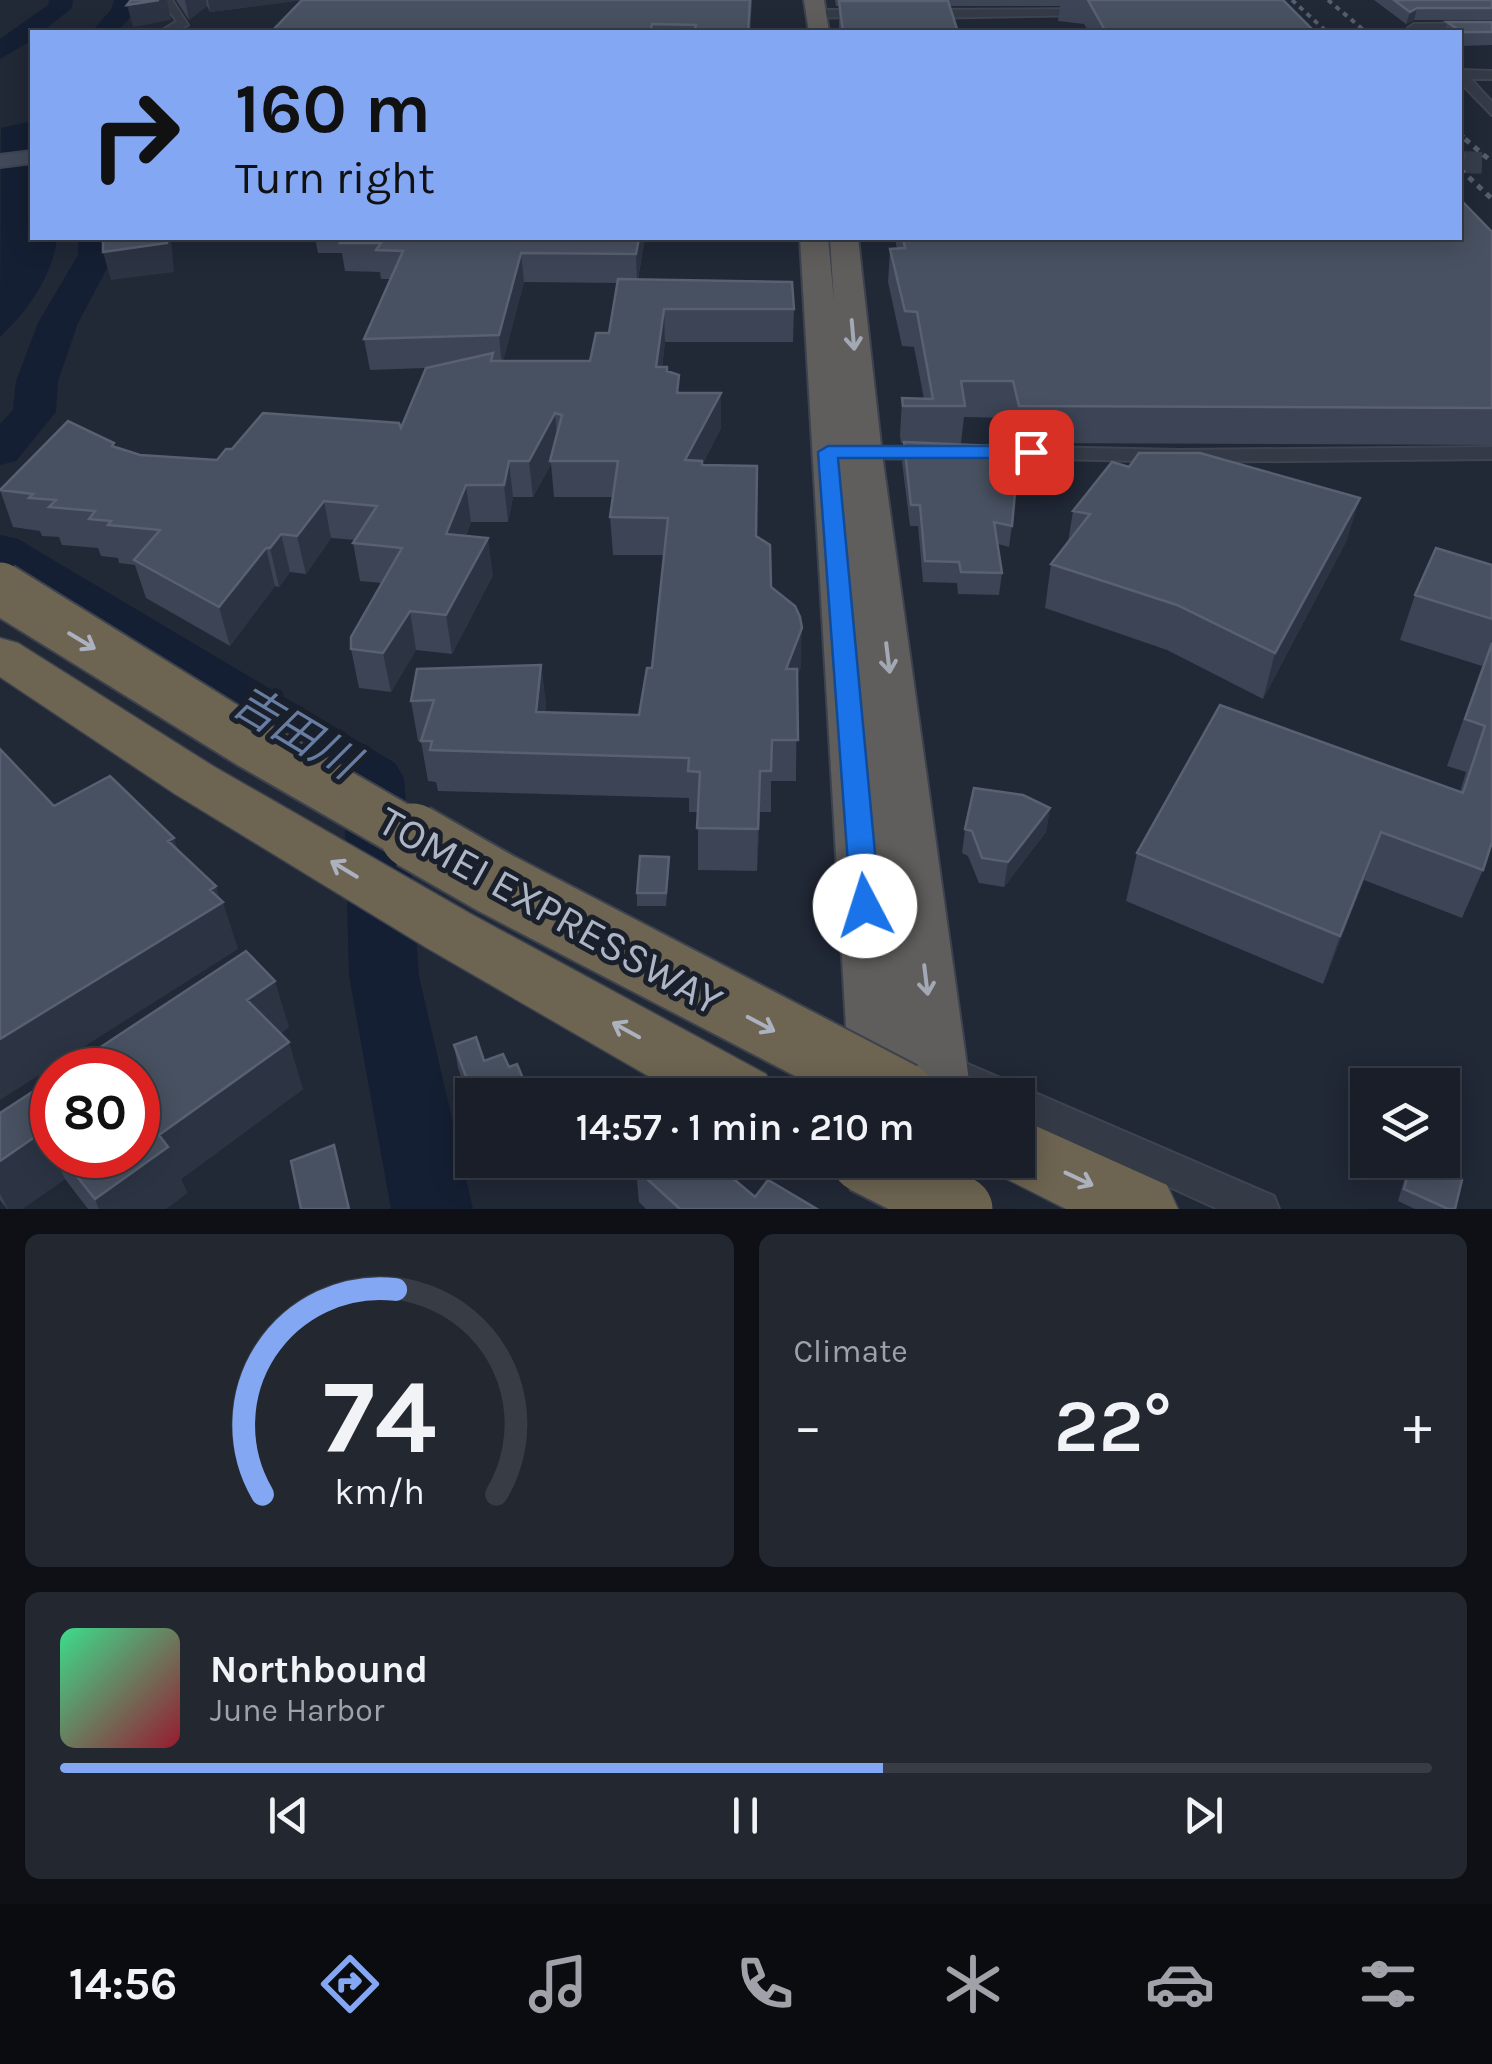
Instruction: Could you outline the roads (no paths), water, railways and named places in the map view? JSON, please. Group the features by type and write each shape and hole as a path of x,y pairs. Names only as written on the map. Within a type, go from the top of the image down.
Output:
{"highway":[{"path":"814,240 846,453 925,1078"},
{"path":"844,240 846,453 880,1078"},
{"name":"TOMEI EXPRESSWAY","path":"0,588 235,734 495,882 911,1078"},
{"name":"TOMEI EXPRESSWAY","path":"0,654 194,780 432,921 712,1078"},
{"path":"1035,1158 1141,1209"},
{"path":"887,1178 890,1209"},
{"path":"898,1178 956,1209"},
{"path":"950,1178 956,1209"}],"main road":[{"path":"0,161 30,157"}],"street":[{"path":"166,0 184,22 170,30"},
{"path":"914,14 1109,13"},
{"path":"817,16 894,14"},
{"path":"1416,30 1492,26"},
{"path":"1462,74 1492,75"},
{"path":"1462,75 1492,111"},
{"path":"846,453 1492,453"},
{"path":"1035,1109 1260,1209"}],"water":[{"path":"30,121 30,240 57,240 37,292 0,337 1,128"}],"waterway":[{"path":"0,51 60,8 61,0"},
{"path":"105,30 123,12 126,0"},
{"name":"吉田川","path":"0,451 34,412 37,381 58,323 96,255 96,240"},
{"name":"吉田川","path":"0,550 374,778 384,976 432,1209"}],"tunnel":[{"path":"1462,162 1492,163"}],"railway":[{"path":"1292,0 1325,30"},
{"path":"1328,0 1364,30"},
{"path":"1462,136 1468,141"},
{"path":"1465,139 1492,162"},
{"path":"1462,171 1492,199"}]}
